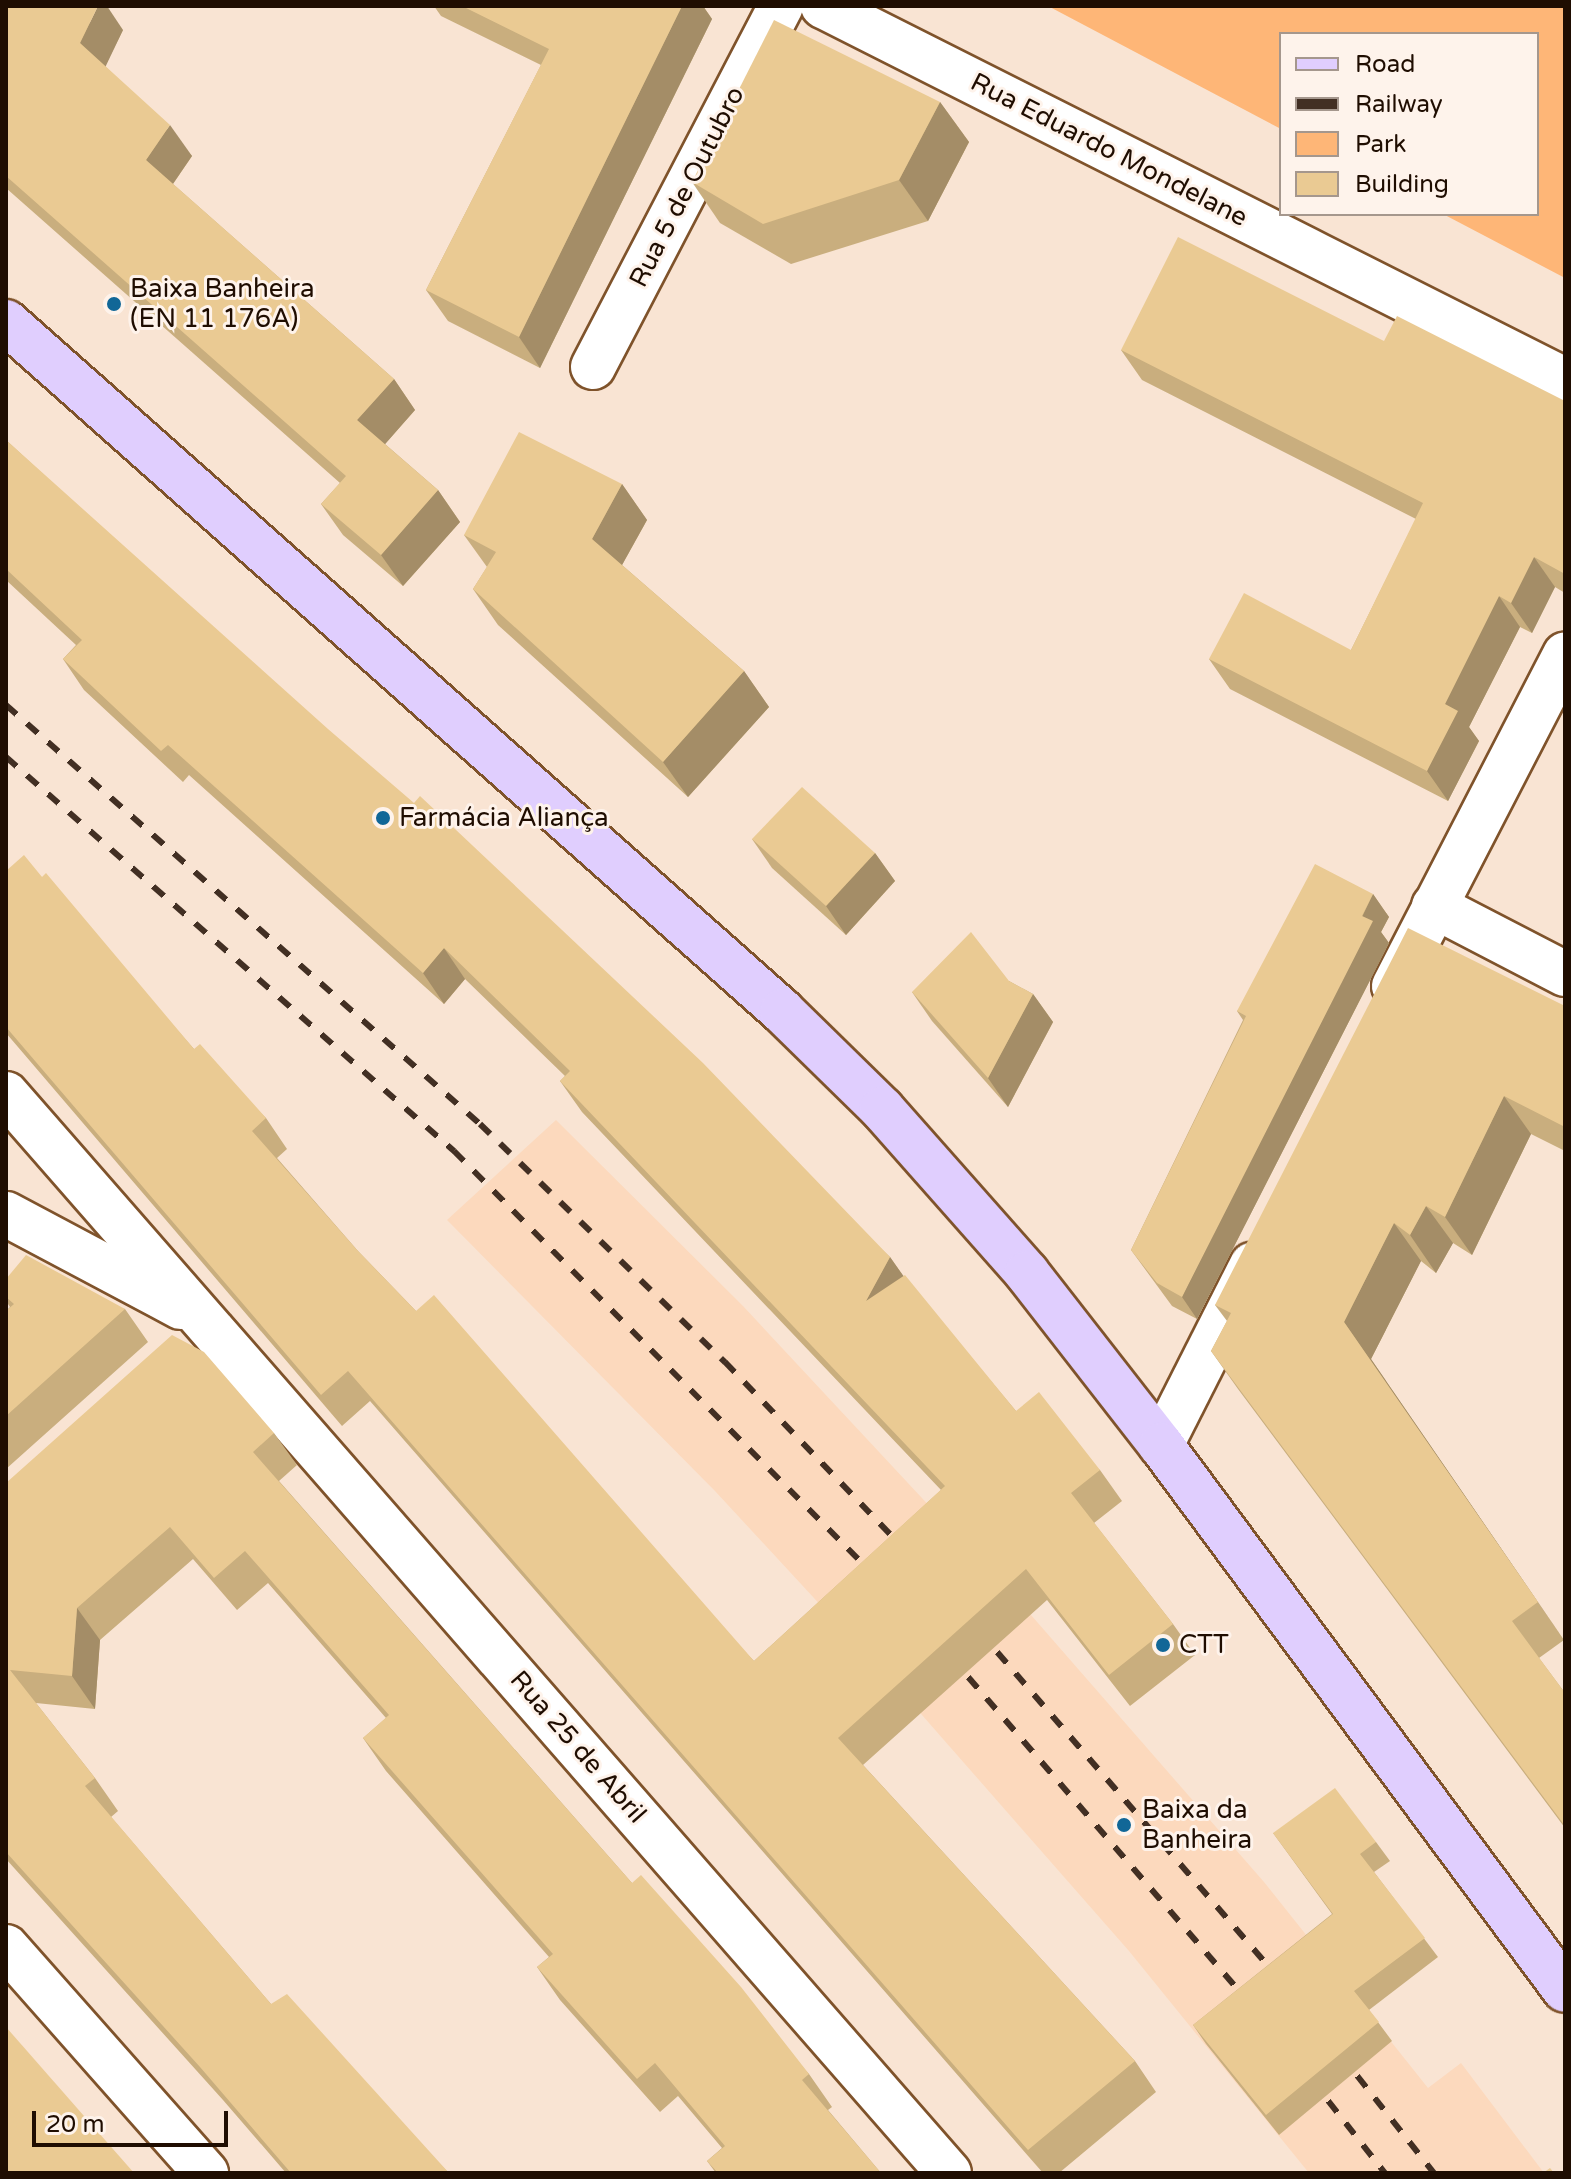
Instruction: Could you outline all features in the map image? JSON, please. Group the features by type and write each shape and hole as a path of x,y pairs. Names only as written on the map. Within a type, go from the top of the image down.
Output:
{"main road":[{"path":"6,322 782,1011 882,1109 1027,1273 1161,1445 1565,1990"}],"street":[{"name":"Rua 5 de Outubro","path":"593,367 781,6"},
{"name":"Rua Eduardo Mondelane","path":"823,6 1565,380"},
{"path":"1377,1020 1565,654"},
{"path":"1434,906 1565,974"},
{"name":"Rua 25 de Abril","path":"6,1094 949,2173"},
{"path":"6,1214 208,1322 172,1354"},
{"path":"1161,1445 1269,1233"},
{"path":"6,1947 206,2173"}],"shaded area":[{"path":"556,1120 743,1306 1031,1615 1264,1882 1428,2088 1461,2063 1544,2173 1309,2173 1129,1951 922,1715 715,1491 447,1220"}],"green space":[{"path":"1048,6 1565,6 1565,278 1447,216 1539,216 1539,32 1279,32 1279,128"}],"building":[{"path":"6,6 98,6 80,43 170,125 146,160 394,379 357,420 438,490 381,555 321,504 346,476 6,176"},
{"path":"462,6 682,6 519,337 426,290 549,49"},
{"path":"774,20 940,102 899,180 763,224 692,182"},
{"path":"1178,237 1384,341 1397,316 1565,401 1565,574 1534,557 1511,603 1499,596 1445,704 1458,711 1427,771 1209,659 1244,593 1351,650 1423,503 1121,350"},
{"path":"519,432 622,484 592,539 744,671 663,762 473,589 496,552 464,535"},
{"path":"6,440 414,803 420,796 703,1063 890,1257 866,1301 905,1275 1016,1411 1039,1392 1100,1470 1071,1493 1173,1624 1109,1675 1026,1569 838,1738 1135,2061 1028,2150 348,1371 321,1395 6,1027 6,871 24,855 42,877 46,873 194,1049 200,1044 266,1118 252,1131 358,1251 416,1311 434,1295 754,1661 945,1486 560,1081 570,1071 444,948 423,973 168,745 161,751 63,659 82,640 6,569"},
{"path":"802,787 875,853 826,906 752,839"},
{"path":"1315,864 1373,894 1362,916 1373,921 1182,1297 1157,1283 1131,1250 1246,1016 1237,1011"},
{"path":"1408,928 1565,1006 1565,1127 1504,1096 1445,1217 1426,1206 1410,1235 1394,1223 1344,1322 1538,1602 1512,1621 1565,1693 1565,1826 1211,1351 1231,1313 1215,1305"},
{"path":"971,932 1009,981 1033,994 988,1078 912,992"},
{"path":"26,1255 125,1309 6,1416 6,1311 14,1304 6,1297 6,1279"},
{"path":"172,1335 204,1352 274,1433 253,1452 632,1883 641,1875 741,1987 809,2074 802,2080 881,2173 718,2173 707,2161 725,2146 655,2063 637,2079 537,1967 553,1954 363,1738 389,1715 245,1551 214,1578 170,1527 77,1608 72,1676 10,1670 95,1778 85,1786 271,2004 287,1994 449,2173 291,2173 6,1852 6,1483"},
{"path":"1335,1788 1376,1842 1360,1854 1425,1938 1354,1991 1379,2022 1266,2115 1193,2025 1333,1914 1273,1833"},
{"path":"6,2027 134,2173 6,2173"}],"railway":[{"path":"6,705 480,1124 725,1362 906,1551"},
{"path":"6,757 454,1151 876,1577"},
{"path":"979,1631 1282,1982"},
{"path":"950,1656 1253,2007"},
{"path":"1340,2054 1434,2173"},
{"path":"1311,2079 1385,2173"}],"place":[{"name":"Baixa Banheira (EN 11 176A)","path":"114,304"},
{"name":"Farmácia Aliança","path":"383,818"},
{"name":"CTT","path":"1163,1645"},
{"name":"Baixa da Banheira","path":"1124,1825"}]}
